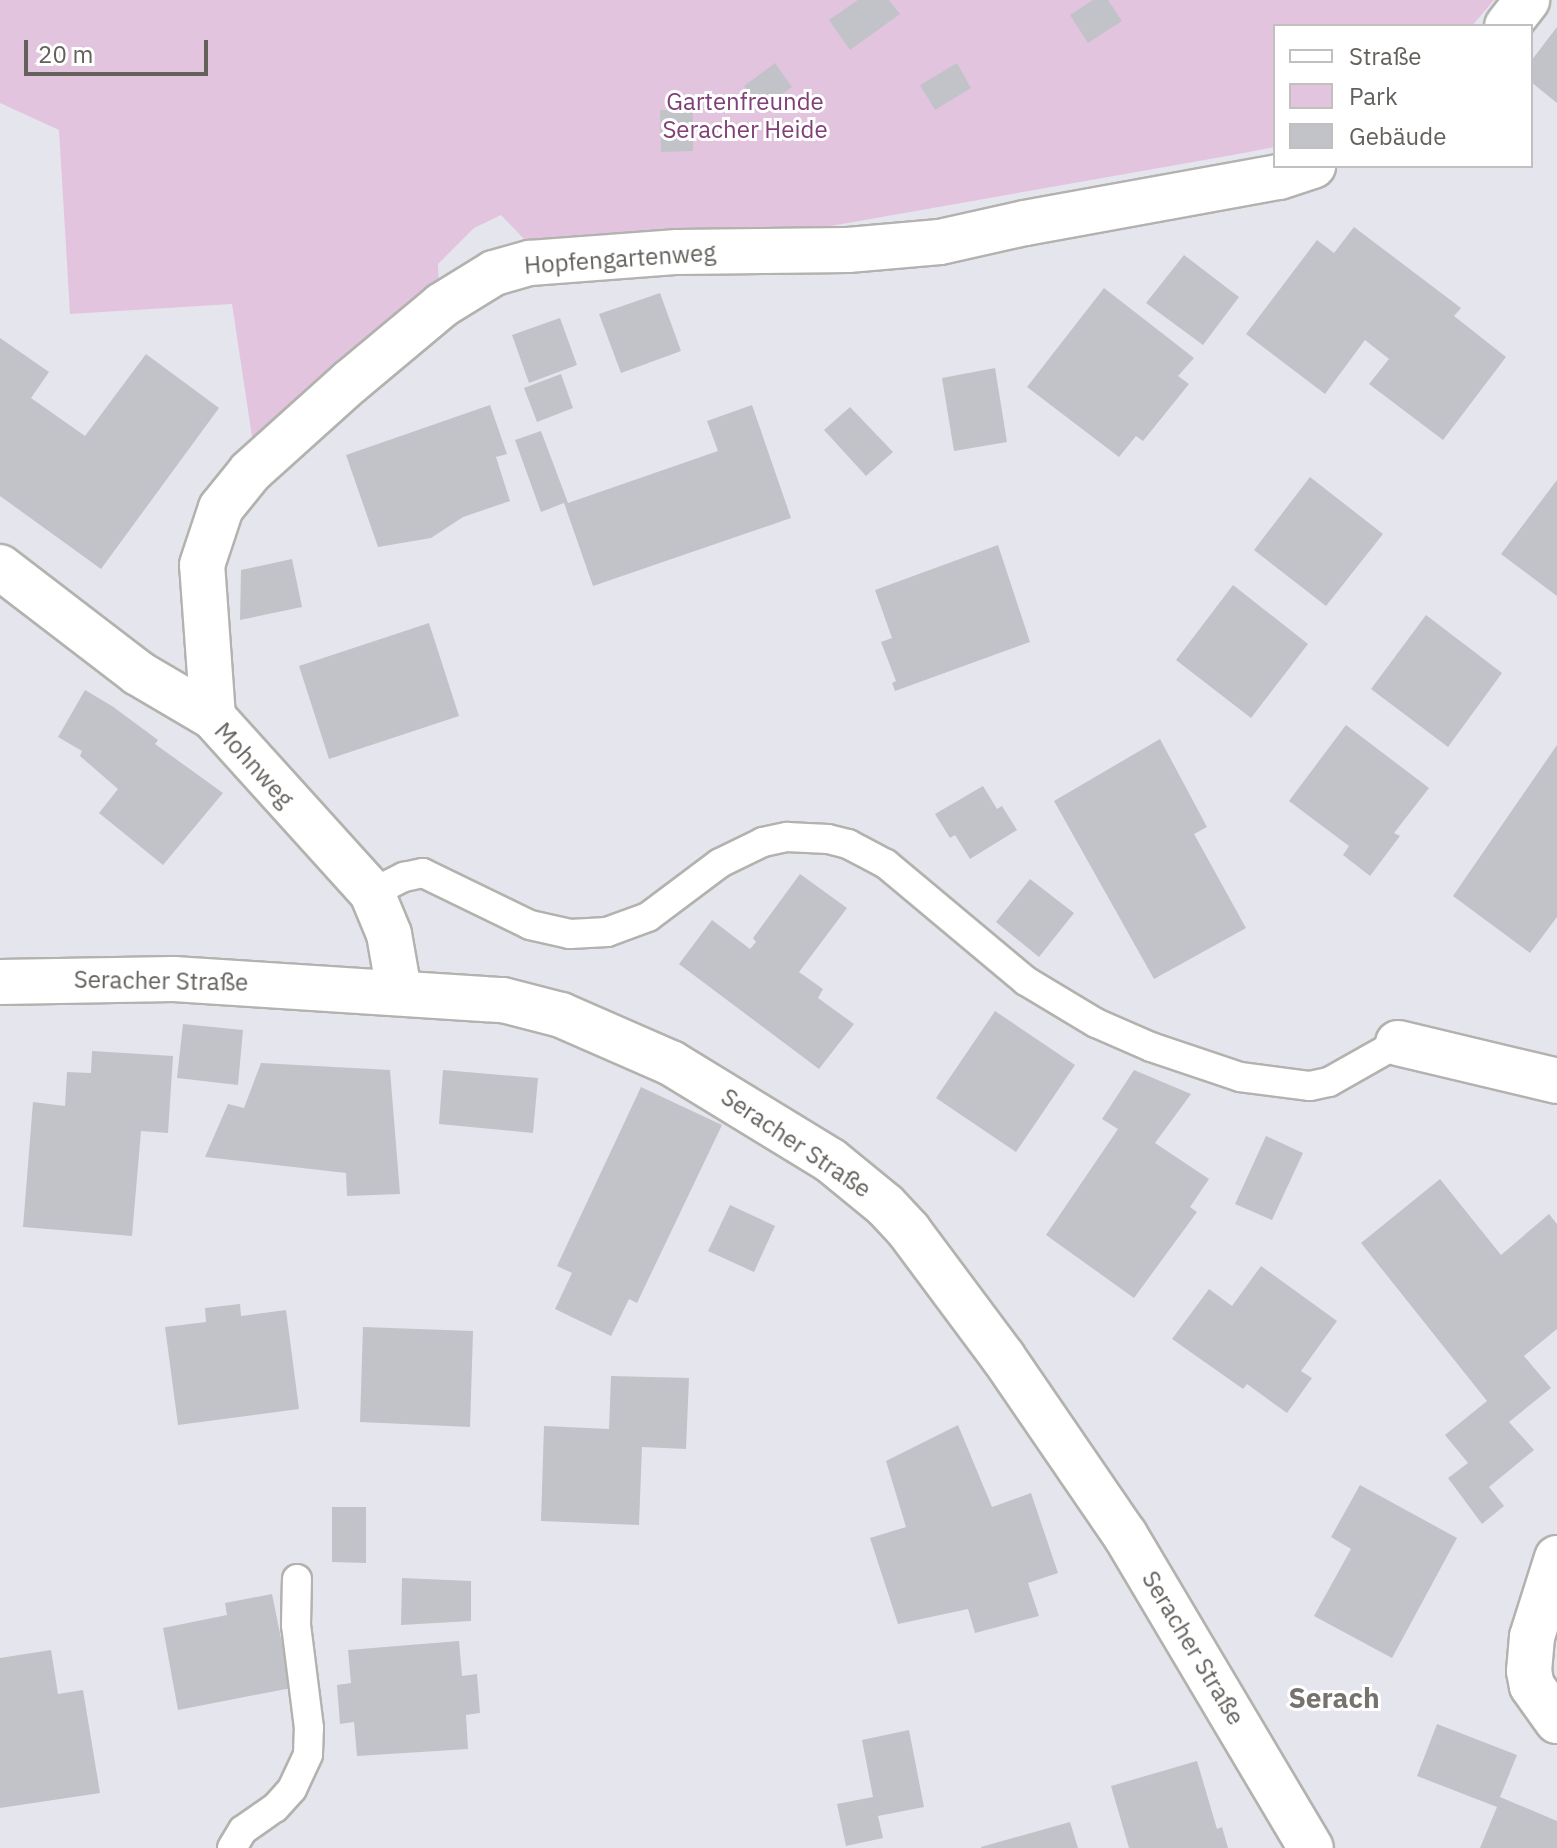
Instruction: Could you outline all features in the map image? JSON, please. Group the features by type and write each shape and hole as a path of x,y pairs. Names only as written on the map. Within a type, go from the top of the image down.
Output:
{"street":[{"path":"1509,24 1527,0"},
{"name":"Hopfengartenweg","path":"213,717 202,565 221,508 250,472 350,382 442,305 494,273 530,263 678,252 848,250 940,242 1025,223 1279,177 1307,168"},
{"name":"Mohnweg","path":"0,567 138,673 213,717 372,893 389,934 399,991"},
{"name":"Seracher Straße","path":"0,982 134,978 472,996 533,1006 634,1046 764,1117 830,1160 885,1205 950,1284 1125,1535 1311,1848"},
{"path":"1398,1043 1557,1081"},
{"path":"1557,1558 1538,1614 1529,1656 1532,1686 1557,1721"}],"lane":[{"path":"372,893 404,877 423,873 530,925 570,934 607,932 648,917 720,863 763,842 787,837 828,839 857,848 886,864 1026,981 1096,1023 1151,1047 1240,1077 1310,1086 1329,1082 1398,1043"},
{"path":"232,1848 243,1830 285,1799 308,1754 309,1728 296,1625 297,1579"}],"green space":[{"name":"Gartenfreunde Seracher Heide","path":"0,0 1494,0 1474,24 1273,24 1273,147 808,230 524,239 501,215 474,228 438,264 439,288 254,450 232,304 70,314 59,130 0,103"}],"building":[{"path":"858,0 889,0 900,14 850,50 829,20"},
{"path":"1093,0 1108,0 1122,21 1088,43 1070,15"},
{"path":"1557,27 1557,103 1533,84 1533,58"},
{"path":"775,63 792,87 761,109 744,86"},
{"path":"957,63 971,88 935,110 920,85"},
{"path":"660,110 693,110 693,151 661,152"},
{"path":"1354,227 1461,308 1454,316 1506,357 1443,440 1369,384 1389,359 1365,340 1325,394 1246,334 1317,240 1334,253"},
{"path":"1184,255 1239,297 1203,345 1146,303"},
{"path":"1104,288 1194,358 1178,376 1189,384 1143,441 1136,436 1119,457 1027,387"},
{"path":"660,293 681,351 621,373 599,314"},
{"path":"560,318 577,365 529,383 512,335"},
{"path":"0,338 49,372 31,398 85,436 146,354 219,408 101,569 0,496"},
{"path":"995,368 1007,442 954,451 942,378"},
{"path":"561,374 573,408 537,422 524,388"},
{"path":"490,405 507,454 496,457 510,501 463,517 431,538 378,547 346,455"},
{"path":"752,405 791,518 593,586 564,503 541,512 515,440 541,431 568,503 718,451 707,421"},
{"path":"850,407 893,452 866,476 824,430"},
{"path":"1310,477 1383,534 1326,606 1254,550"},
{"path":"1557,480 1557,596 1501,554"},
{"path":"998,545 1030,642 895,691 892,683 896,681 881,642 892,638 875,590"},
{"path":"292,559 302,607 240,620 241,570"},
{"path":"1233,585 1308,644 1251,718 1176,660"},
{"path":"1426,615 1502,673 1448,747 1371,689"},
{"path":"429,623 459,716 329,759 299,666"},
{"path":"85,690 158,740 155,744 223,793 163,865 99,813 118,789 80,756 82,751 58,737"},
{"path":"1346,725 1429,788 1394,833 1400,836 1370,876 1343,855 1349,846 1289,801"},
{"path":"1160,739 1207,827 1194,834 1246,928 1154,979 1054,801"},
{"path":"1557,745 1557,917 1530,953 1453,896"},
{"path":"983,786 997,809 1002,806 1017,830 970,859 955,835 950,838 935,814"},
{"path":"800,874 847,908 799,972 823,989 818,998 854,1024 819,1069 679,964 712,920 750,949 756,942 753,938"},
{"path":"1030,879 1074,913 1039,957 996,922"},
{"path":"995,1011 1075,1065 1016,1152 936,1098"},
{"path":"183,1024 243,1030 238,1085 177,1078"},
{"path":"92,1051 173,1056 168,1133 141,1131 132,1236 23,1227 33,1102 65,1106 67,1072 91,1073"},
{"path":"261,1063 390,1070 400,1194 347,1196 346,1173 205,1157 228,1104 244,1108"},
{"path":"443,1070 538,1078 533,1133 439,1124"},
{"path":"1134,1070 1191,1094 1155,1143 1209,1179 1190,1207 1197,1212 1134,1298 1046,1235 1118,1129 1102,1119"},
{"path":"641,1087 722,1125 637,1303 629,1299 611,1336 555,1309 572,1273 557,1266"},
{"path":"1266,1136 1303,1153 1272,1220 1235,1204"},
{"path":"1440,1179 1501,1255 1549,1214 1557,1224 1557,1329 1524,1356 1551,1388 1509,1422 1534,1450 1489,1487 1504,1506 1482,1524 1448,1478 1468,1463 1445,1435 1487,1401 1361,1243"},
{"path":"730,1205 775,1226 754,1272 708,1251"},
{"path":"1261,1266 1337,1321 1301,1371 1312,1378 1287,1413 1247,1384 1243,1389 1172,1339 1209,1289 1232,1306"},
{"path":"240,1304 241,1316 286,1310 299,1409 178,1425 165,1327 206,1322 205,1308"},
{"path":"363,1327 473,1331 470,1427 360,1422"},
{"path":"611,1376 689,1378 686,1449 642,1447 639,1525 541,1521 544,1426 609,1429"},
{"path":"958,1425 992,1507 1031,1493 1058,1573 1028,1583 1039,1616 975,1633 968,1609 898,1624 870,1538 906,1527 886,1461"},
{"path":"1360,1485 1457,1538 1392,1658 1314,1616 1351,1549 1331,1537"},
{"path":"332,1507 366,1507 366,1563 332,1562"},
{"path":"402,1578 471,1581 471,1621 401,1625"},
{"path":"272,1594 291,1688 178,1710 163,1628 227,1615 225,1603"},
{"path":"459,1641 462,1676 477,1674 480,1713 466,1715 468,1749 357,1756 354,1722 340,1724 337,1685 351,1683 348,1650"},
{"path":"51,1650 58,1694 83,1690 100,1793 0,1808 0,1658"},
{"path":"1437,1724 1517,1755 1500,1797 1557,1821 1557,1848 1480,1848 1497,1807 1417,1776"},
{"path":"909,1730 924,1807 878,1816 883,1838 846,1846 837,1804 873,1797 862,1740"},
{"path":"1197,1761 1217,1829 1222,1827 1228,1848 1129,1848 1111,1786"},
{"path":"1070,1822 1078,1848 981,1848 981,1847"}],"district":[{"name":"Serach","path":"1334,1698"}]}
